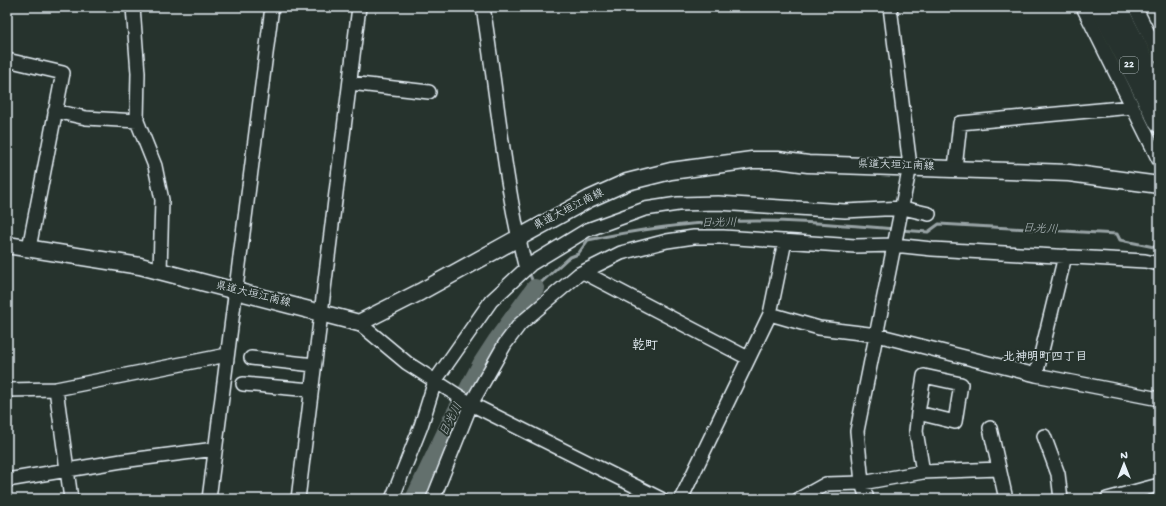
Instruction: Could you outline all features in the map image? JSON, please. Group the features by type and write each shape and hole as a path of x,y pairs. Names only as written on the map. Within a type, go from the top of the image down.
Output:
{"highway":[{"name":"22","path":"1100,7 1159,123"},
{"name":"22","path":"1117,7 1159,88"}],"main road":[{"name":"県道大垣江南線","path":"7,245 98,258 160,271 359,323 420,292 595,196 627,182 671,171 752,160 778,160 808,164 910,166 1069,173 1159,185"}],"street":[{"path":"133,7 138,73 138,121 154,166 162,200 160,271"},
{"path":"209,499 234,290 272,7"},
{"path":"298,499 359,7"},
{"path":"483,7 518,237 526,269"},
{"path":"867,499 862,483 857,431 910,166 890,7"},
{"path":"1083,7 1159,160"},
{"path":"1135,7 1159,55"},
{"path":"7,60 63,73 29,248"},
{"path":"350,83 429,92"},
{"path":"955,168 960,123 1132,107"},
{"path":"55,111 86,118 138,121"},
{"path":"392,499 437,382 491,301 526,269 554,249 586,230 645,209 678,204 718,202 845,210 902,210 929,214"},
{"path":"433,499 470,403 520,324 562,287 583,272 621,253 666,241 694,237 723,237 855,246 894,244 932,250 1065,256 1145,261 1159,264"},
{"path":"681,499 770,314 785,241"},
{"path":"1036,375 1065,256"},
{"path":"583,272 748,358"},
{"path":"770,314 819,328 877,335 1036,375 1159,399"},
{"path":"359,323 407,362 470,403 661,499"},
{"path":"7,390 56,388 226,355"},
{"path":"251,358 314,365"},
{"path":"243,384 311,390"},
{"path":"56,388 71,499"},
{"path":"918,413 916,431 923,472"},
{"path":"990,428 1006,499"},
{"path":"1044,436 1058,474 1061,499"},
{"path":"7,480 215,449"},
{"path":"799,499 826,484 862,483 923,472 999,469"},
{"path":"1107,499 1159,486"}],"waterway":[{"name":"日光川","path":"529,272 535,288 568,258 578,254 588,240 671,226 721,222 764,221 894,229"},
{"name":"日光川","path":"900,230 928,232 939,224 1117,234 1120,240 1159,248"},
{"name":"日光川","path":"414,499 451,421 482,363 535,288"}],"district":[{"name":"乾町","path":"645,346"},
{"name":"北神明町四丁目","path":"1045,358"}]}
